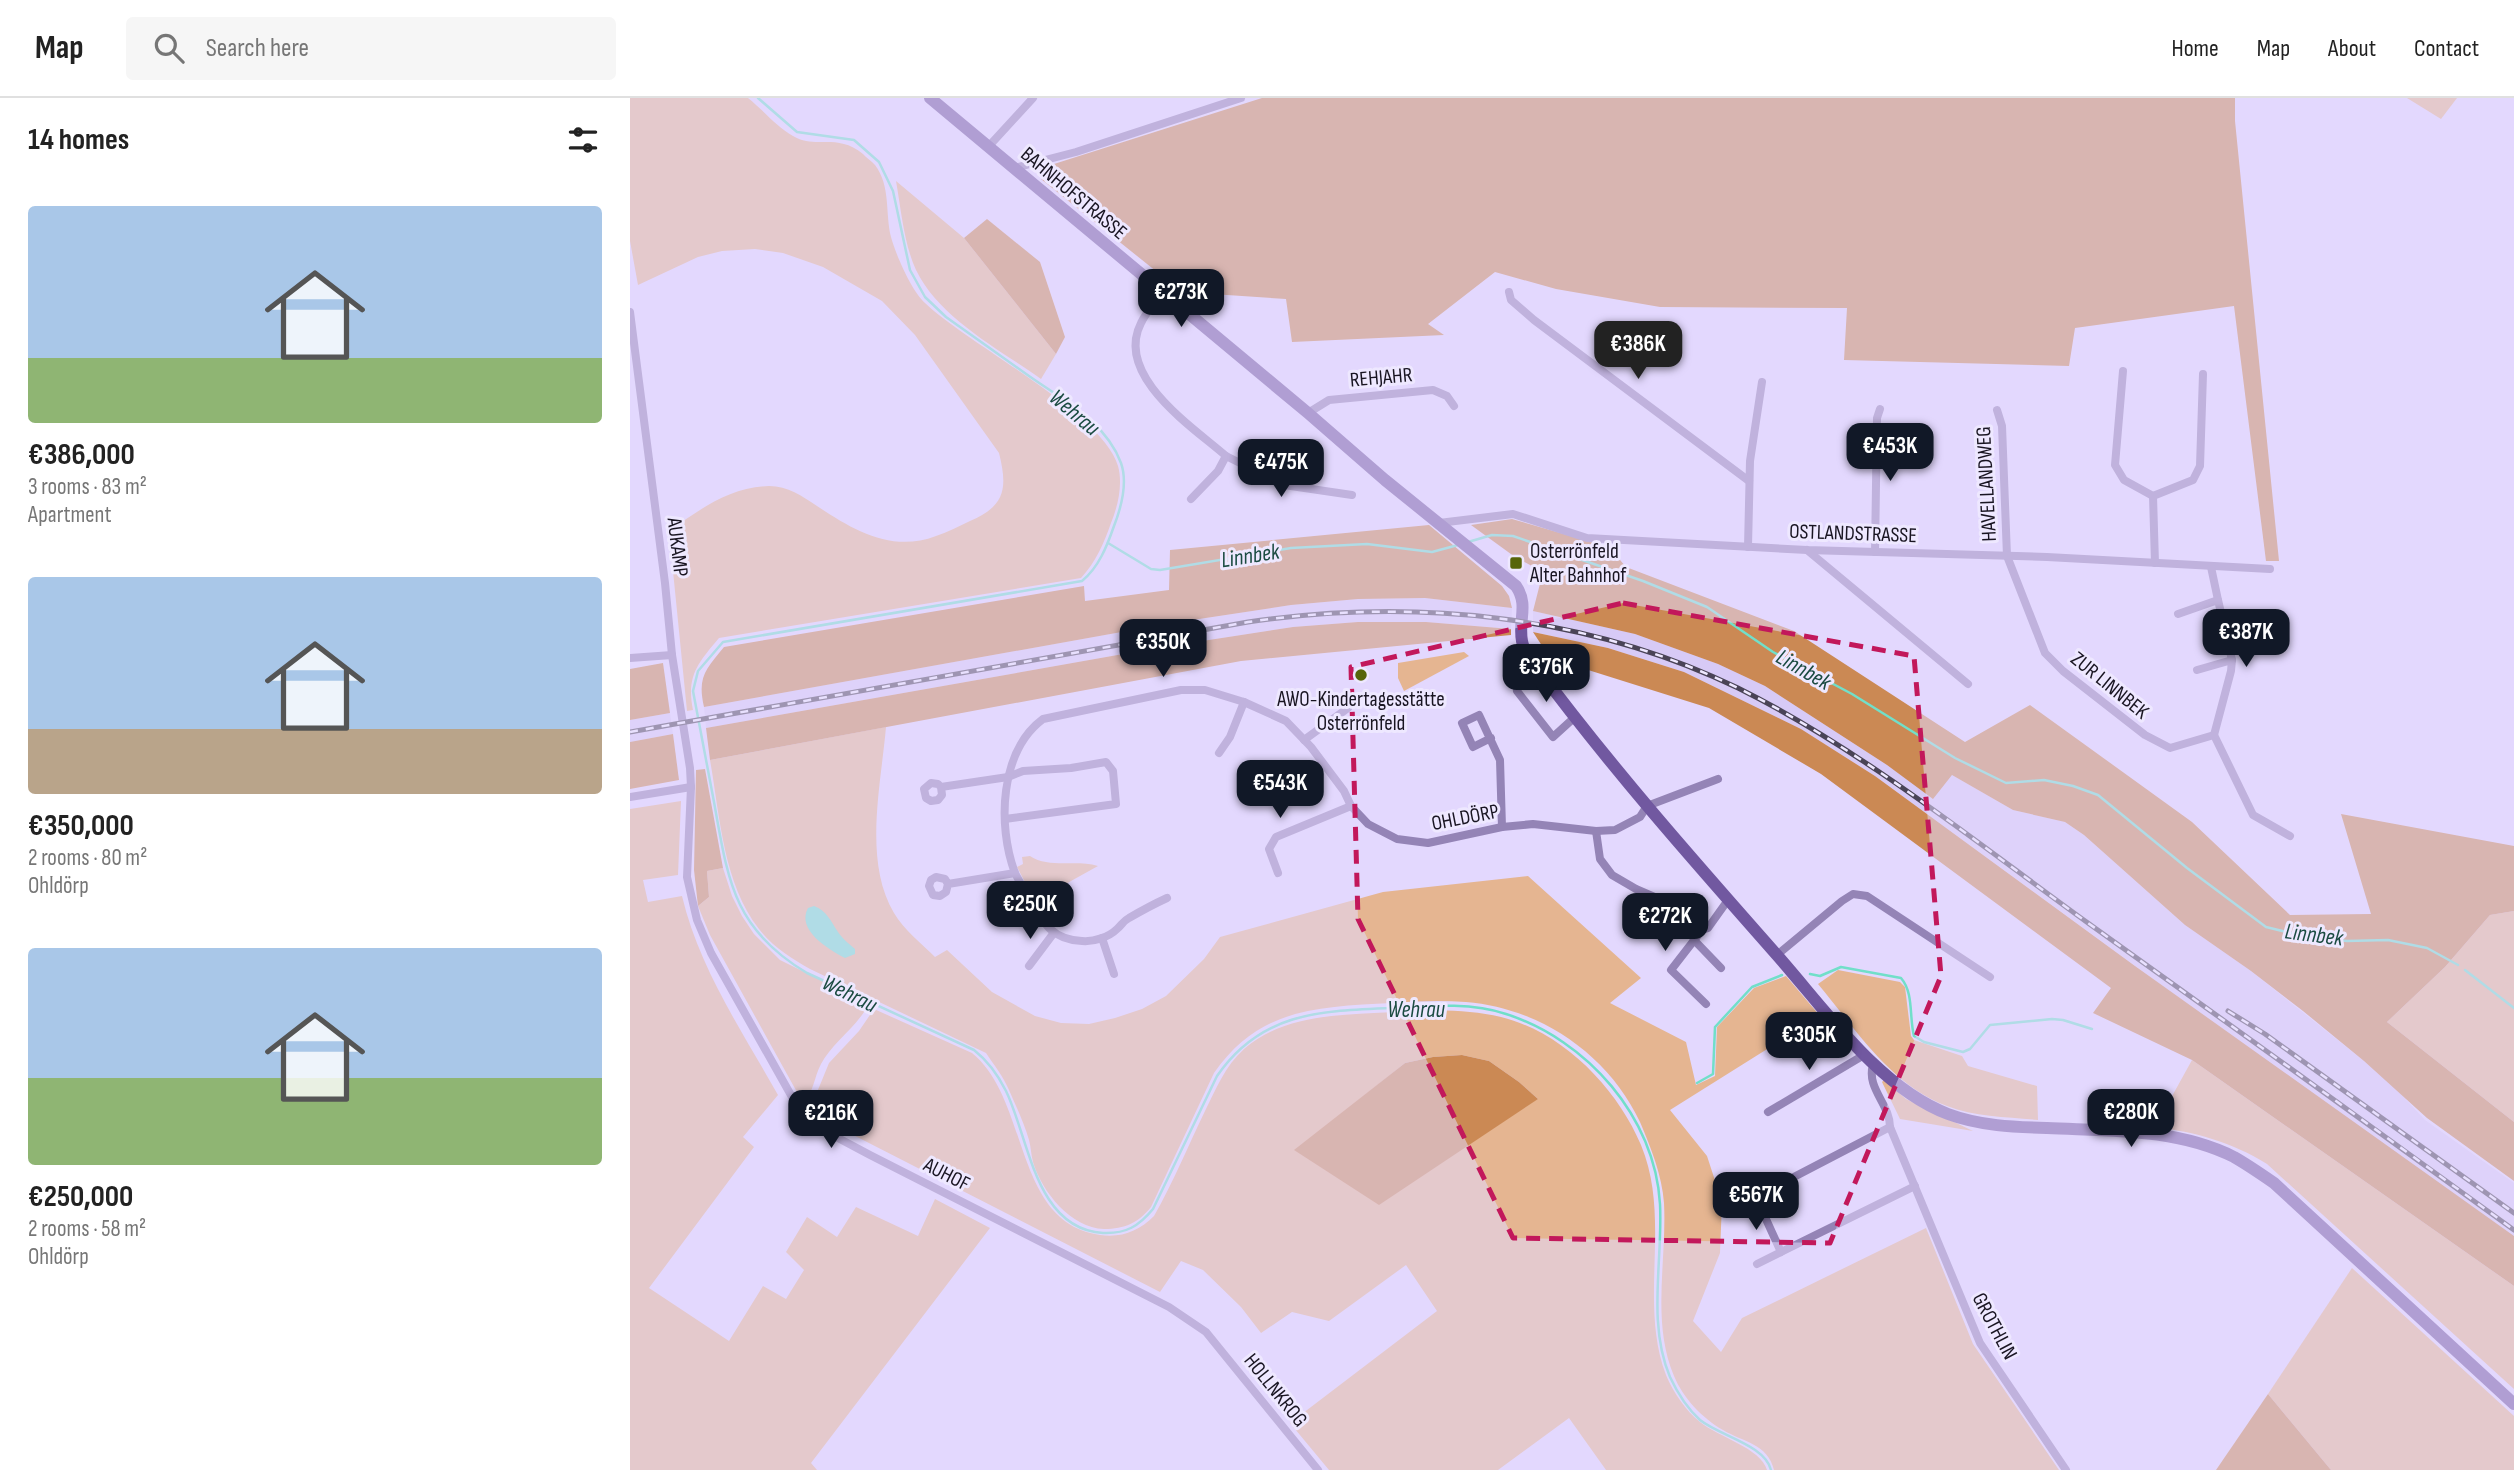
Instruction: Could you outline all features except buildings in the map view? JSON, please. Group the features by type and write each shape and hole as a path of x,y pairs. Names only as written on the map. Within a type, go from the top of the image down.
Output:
{"main road":[{"name":"BAHNHOFSTRASSE","path":"930,98 1385,480 1516,586 1522,594 1524,605 1521,638 1524,649 1575,717"},
{"path":"1575,717 1647,806 1865,1056 1917,1099 1965,1120 2003,1126 2167,1136 2214,1149 2234,1158 2274,1183 2514,1404"}],"street":[{"path":"989,146 1033,98"},
{"path":"1015,168 1076,152 1241,98"},
{"path":"1163,292 1141,323 1136,344 1140,367 1169,407 1226,456 1284,485 1352,495"},
{"path":"1510,296 1534,320 1749,481"},
{"name":"AUKAMP","path":"630,312 691,787"},
{"path":"2123,371 2115,466 2123,480 2153,496 2193,480 2200,466 2203,374"},
{"path":"1748,547 1750,461 1762,382"},
{"name":"REHJAHR","path":"1308,413 1329,400 1433,390 1447,396 1454,406"},
{"path":"1875,552 1877,418 1880,409"},
{"name":"HAVELLANDWEG","path":"1997,410 2003,426 2007,556"},
{"path":"1191,499 1219,471 1226,456"},
{"path":"2153,496 2155,563"},
{"name":"OSTLANDSTRASSE","path":"1439,523 1513,514 1587,538 2270,569"},
{"path":"1807,550 1968,684"},
{"name":"ZUR LINNBEK","path":"2007,556 2045,653 2063,671 2145,735 2170,748 2214,735"},
{"path":"2211,567 2232,660 2214,735 2253,815 2290,836"},
{"path":"2178,614 2218,600"},
{"path":"630,658 672,655"},
{"path":"2197,670 2232,660"},
{"name":"OHLDÖRP","path":"1053,934 1041,920 1016,873 1007,843 1005,819 1008,777 1014,755 1031,728 1044,719 1181,690 1205,690 1244,702 1286,721 1304,740 1344,791 1351,806 1368,824 1398,839 1428,843 1502,827 1533,824 1596,831 1615,830 1640,817 1647,806 1718,779"},
{"path":"1517,691 1553,737 1575,717"},
{"path":"1219,753 1230,737 1244,702"},
{"path":"1304,740 1349,708"},
{"path":"1491,738 1500,760 1502,827"},
{"path":"941,787 1008,777 1023,771 1071,768 1106,762 1113,771 1116,804 1005,819"},
{"path":"630,797 691,787"},
{"name":"AUHOF","path":"691,787 687,877 697,920 711,953 808,1122 1169,1307 1206,1332"},
{"path":"1278,873 1269,849 1276,837 1351,806"},
{"path":"1596,831 1600,859 1612,874 1636,889 1673,905 1702,930"},
{"path":"948,884 1016,873"},
{"path":"1777,955 1853,894 1867,896 1990,976"},
{"path":"1029,966 1053,934 1083,942 1102,938 1116,930 1125,920 1167,898"},
{"path":"1706,1004 1671,970 1702,930 1708,928 1728,900"},
{"path":"1102,938 1114,974"},
{"path":"1694,940 1721,968"},
{"path":"1768,1112 1865,1056"},
{"name":"GROTHLIN","path":"1865,1056 1879,1096 1888,1109 1890,1127 1980,1343 2066,1470"},
{"path":"1781,1252 1760,1206 1765,1192 1890,1127"},
{"path":"1756,1264 1915,1186"},
{"name":"HOLLNKROG","path":"1206,1332 1318,1470"}],"highlighted area":[{"path":"1623,603 1914,656 1941,976 1830,1243 1513,1238 1358,919 1351,667"}],"shaded area":[{"path":"630,98 748,98 793,136 810,142 835,142 853,147 874,164 883,182 893,244 914,290 945,320 1032,380 1088,424 1107,446 1118,466 1120,487 1114,516 1099,552 1081,578 719,638 696,671 691,688 693,710 687,711 669,531 704,507 728,495 769,486 795,492 859,531 889,540 920,541 949,531 991,509 1001,495 1002,466 999,453 915,335 882,301 823,267 783,253 755,249 722,251 698,257 638,285 630,241"},
{"path":"1262,98 2235,98 2235,121 2279,561 2266,561 2234,306 2075,328 2069,366 1844,360 1847,308 1660,307 1556,289 1495,272 1428,324 1444,335 1292,342 1286,299 1182,292 1041,179 1054,164"},
{"path":"2407,98 2457,98 2441,119"},
{"path":"896,181 964,238 1056,354 1041,379 971,331 939,303 926,287 916,270 909,249"},
{"path":"987,219 1040,262 1065,337 1056,354 964,238"},
{"path":"1512,519 1609,547 1626,567 1794,631 1965,742 2030,705 2192,822 2290,915 2371,914 2341,814 2514,846 2514,911 2490,915 2445,967 2387,1022 2514,1122 2514,1181 2427,1118 2303,1011 2185,925 2084,835 2065,822 2013,810 1952,775 1933,799 1887,765 1765,686 1718,664 1635,634 1533,611 1543,572 1515,557 1471,525"},
{"path":"1429,525 1502,586 1509,596 1512,608 1425,598 1358,599 1291,605 1166,624 704,707 702,688 705,674 724,647 1084,586 1085,601 1169,590 1170,550"},
{"path":"1425,598 1512,608 1511,629 1426,622 1359,622 1293,627 1157,648 706,728 704,707 1166,624 1291,605 1358,599"},
{"path":"1533,611 1635,634 1718,664 1765,686 1933,797 1952,775 2013,810 2065,822 2084,835 2185,925 2251,971 2364,1061 2425,1120 2514,1183 2514,1236 2297,1084 1875,776 1801,729 1684,672 1608,648 1533,632"},
{"path":"1358,622 1426,622 1511,629 1511,635 1241,661 710,760 706,728 1157,648 1293,627"},
{"path":"1533,632 1608,648 1684,672 1801,729 1875,776 2135,966 2514,1236 2514,1286 2192,1060 2093,1013 2111,988 1821,774 1709,708 1550,658"},
{"path":"1464,652 1469,656 1404,691 1398,678 1398,663"},
{"path":"663,663 670,713 630,720 630,669"},
{"path":"670,713 673,734 630,742 630,720"},
{"path":"886,727 876,822 877,847 879,870 894,913 935,957 947,950 992,992 1035,1016 1061,1023 1089,1024 1142,1009 1166,996 1204,959 1220,937 1383,892 1528,876 1641,978 1610,1003 1686,1042 1696,1085 1715,1076 1717,1027 1754,988 1786,976 1820,1016 1670,1110 1707,1156 1722,1202 1720,1253 1693,1321 1721,1352 1742,1318 1926,1228 1973,1344 2059,1470 1774,1470 1771,1461 1761,1449 1708,1420 1682,1392 1667,1355 1662,1313 1663,1193 1640,1122 1610,1075 1569,1039 1520,1014 1493,1006 1438,1001 1340,1006 1293,1015 1271,1023 1232,1051 1214,1073 1146,1213 1136,1221 1118,1228 1104,1229 1080,1222 1060,1206 1043,1185 1033,1162 1029,1140 1017,1108 1004,1080 986,1053 810,969 789,956 759,929 738,891 730,870 720,826 710,760"},
{"path":"673,734 679,780 630,789 630,742"},
{"path":"705,769 723,868 707,871 709,897 698,906 694,870 696,770"},
{"path":"681,801 678,875 643,880 648,902 682,896 710,974 778,1095 743,1137 754,1147 649,1288 729,1341 763,1286 786,1299 804,1270 786,1252 807,1217 837,1237 856,1207 918,1236 935,1199 990,1228 811,1463 817,1470 630,1470 630,809"},
{"path":"1030,856 1046,862 1098,866 1035,901 1017,867 1023,864 1022,857"},
{"path":"723,868 742,916 754,934 780,960 869,1004 858,1021 826,1056 803,1103 710,935 698,906 709,897 707,871"},
{"path":"814,906 828,916 840,934 855,949 855,954 845,958 810,931 805,916 808,908"},
{"path":"2514,911 2514,1122 2387,1022 2445,967 2490,915"},
{"path":"1838,970 1900,982 1905,987 1911,1036 1914,1040 1962,1056 1968,1066 2037,1086 2038,1120 1958,1110 1927,1097 1908,1084 1875,1054 1818,984"},
{"path":"874,1009 972,1053 991,1074 1037,1185 1051,1208 1072,1226 1108,1236 1130,1232 1154,1216 1226,1070 1244,1049 1273,1031 1323,1017 1422,1011 1485,1014 1524,1024 1546,1035 1585,1065 1603,1083 1631,1124 1650,1173 1655,1231 1655,1318 1658,1347 1666,1375 1680,1401 1695,1418 1757,1455 1767,1470 1606,1470 1569,1418 1498,1470 1329,1470 1290,1423 1437,1311 1406,1265 1329,1321 1292,1312 1261,1333 1241,1307 1203,1270 1181,1261 1160,1292 808,1110 829,1063 859,1031","holes":["1462,1055 1489,1061 1538,1099 1295,1151 1405,1063"]},
{"path":"1462,1055 1489,1061 1538,1099 1379,1205 1294,1150 1405,1063"},
{"path":"2192,1060 2514,1286 2514,1389 2267,1164 2213,1139 2155,1127"},
{"path":"1884,1080 1906,1099 1973,1131 1900,1119 1882,1082"},
{"path":"2352,1268 2514,1416 2514,1470 2331,1470 2268,1394"},
{"path":"2268,1394 2331,1470 2216,1470"}],"waterway":[{"name":"Wehrau","path":"758,98 797,132 854,140 879,162 893,191 910,270 925,297 946,317 1082,413 1105,435 1114,448 1124,479 1117,519 1108,541 1098,563 1082,581 723,642 698,671 693,691 724,855 738,900 763,939 807,973 979,1054 1000,1079 1006,1091 1029,1156 1048,1199 1062,1216 1080,1228 1103,1233 1131,1228 1153,1209 1217,1076 1234,1055 1273,1027 1316,1014 1419,1006 1492,1010 1536,1026 1564,1042 1612,1086 1645,1141 1655,1172 1660,1204 1659,1335 1673,1383 1687,1406 1700,1420 1751,1447 1767,1461 1771,1470"},
{"name":"Linnbek","path":"1468,542 1492,535 1513,536 1643,581 1707,607 1773,652 1852,694 1955,758 2006,783 2044,780 2098,795 2187,868 2266,927 2303,936 2347,941 2388,940 2427,948 2458,965"},
{"name":"Linnbek","path":"1108,543 1151,569 1160,570 1291,548 1367,544 1432,552 1458,545"},
{"path":"1810,974 1820,976 1841,967 1901,978 1910,998 1914,1036 1924,1042 1963,1052 1970,1049 1990,1025 2052,1019 2092,1029"},
{"name":"Linnbek","path":"2465,970 2514,1008"},
{"path":"1697,1083 1713,1074 1715,1027 1752,987 1782,975"}],"railway":[{"path":"630,732 1248,622 1310,615 1436,613 1498,618 1559,628 1620,643 1680,663 1738,688 1784,712 1874,768 2514,1230"},
{"path":"2228,1011 2265,1034 2514,1213"}],"place":[{"name":"Osterrönfeld Alter Bahnhof","path":"1516,563"},
{"name":"AWO-Kindertagesstätte Osterrönfeld","path":"1361,675"}]}
